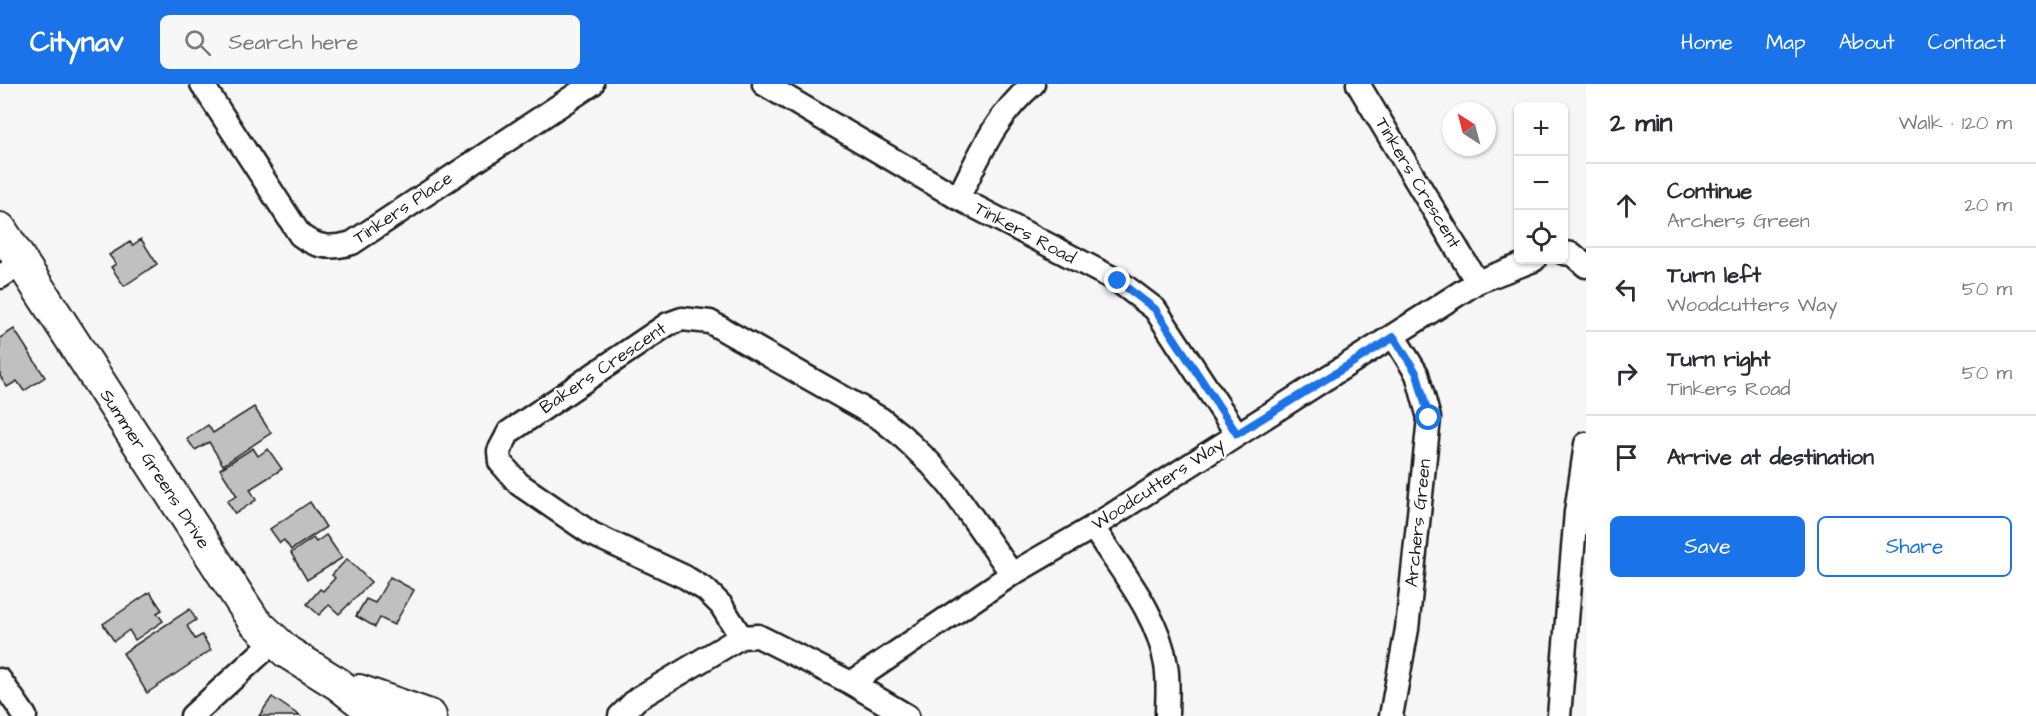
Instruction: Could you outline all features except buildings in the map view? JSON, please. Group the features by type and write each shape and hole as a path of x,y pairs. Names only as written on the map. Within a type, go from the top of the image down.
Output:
{"street":[{"name":"Tinkers Place","path":"202,84 300,236 311,244 326,247 352,243 592,84"},
{"name":"Tinkers Road","path":"764,84 958,198 1118,281 1148,301 1237,434"},
{"path":"958,198 994,127 1010,104 1033,84"},
{"name":"Tinkers Crescent","path":"1358,84 1477,282"},
{"name":"Summer Greens Drive","path":"0,229 11,270 243,604 273,642 338,684 379,716"},
{"name":"Woodcutters Way","path":"851,684 1012,573 1093,527 1477,282 1524,264"},
{"name":"Bakers Crescent","path":"741,637 721,605 706,590 685,577 592,534 572,522 519,484 500,462 499,451 510,432 668,324 682,319 710,322 880,419 932,464 1012,573"},
{"name":"Archers Green","path":"1391,716 1407,628 1429,418 1417,374 1394,337"},
{"path":"1559,716 1576,512 1586,444"},
{"path":"1093,527 1136,592 1154,625 1166,665 1167,716"},
{"path":"620,716 637,699 741,637 758,636 907,716"},
{"path":"192,716 273,642"},
{"path":"0,680 25,716"},
{"name":"Summer Greens Drive","path":"338,684 430,716"}],"route":[{"path":"1118,281 1148,301 1155,309 1237,434 1394,337 1422,385 1429,418"}]}
